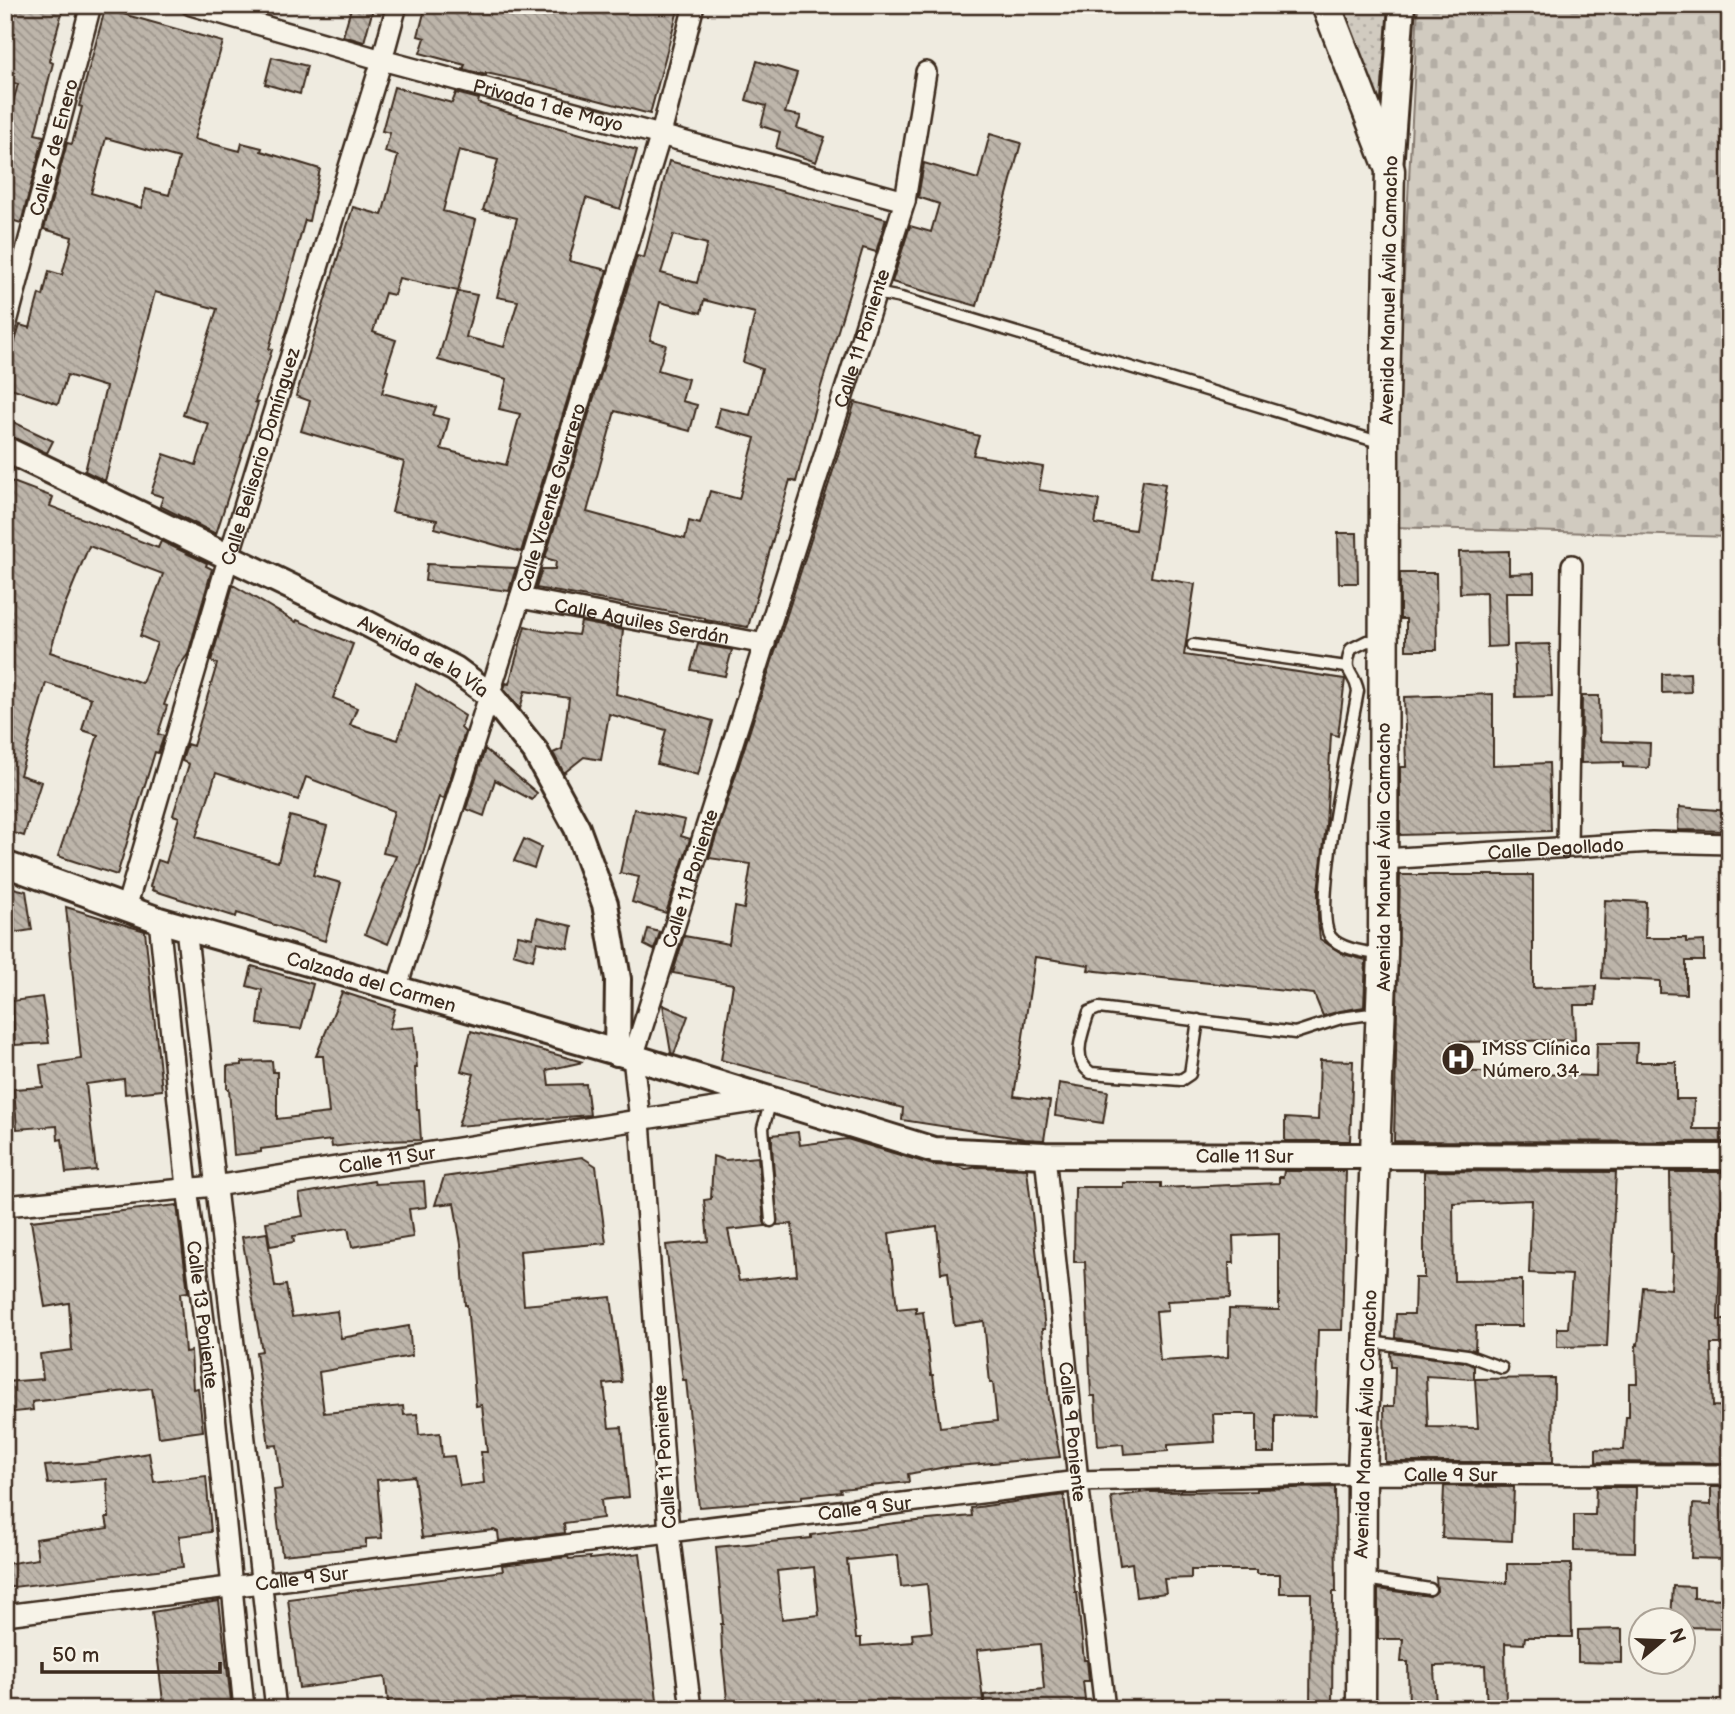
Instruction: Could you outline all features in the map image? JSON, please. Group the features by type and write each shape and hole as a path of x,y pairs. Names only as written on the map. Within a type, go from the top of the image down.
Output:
{"main road":[{"path":"1326,5 1390,170"},
{"name":"Avenida Manuel Ávila Camacho","path":"1361,1709 1362,1474 1366,1342 1384,954 1384,444 1390,170"}],"street":[{"name":"Calle 7 de Enero","path":"5,330 91,5"},
{"name":"Privada 1 de Mayo","path":"191,5 382,60 905,201"},
{"name":"Calle Belisario Domínguez","path":"126,908 229,556 397,5"},
{"name":"Calle Vicente Guerrero","path":"397,987 490,695 661,134 694,5"},
{"name":"Avenida Manuel Ávila Camacho","path":"1390,170 1402,5"},
{"name":"Calle 11 Poniente","path":"691,1709 669,1533 640,1121 625,1055 765,644 905,201 926,72"},
{"name":"Avenida de la Vía","path":"5,449 366,623 455,669 490,695 536,751 577,828 605,904 618,979 625,1055"},
{"path":"1567,846 1572,565"},
{"name":"Calle Aquiles Serdán","path":"520,598 765,644"},
{"name":"Calle Degollado","path":"1383,859 1652,842 1730,844"},
{"name":"Calzada del Carmen","path":"5,864 159,920 397,987 739,1091"},
{"name":"Calle 13 Poniente","path":"159,920 187,1187 212,1384 244,1709"},
{"name":"Calle 13 Poniente","path":"186,928 276,1709"},
{"name":"Calle 11 Sur","path":"739,1091 934,1150 1045,1155 1376,1158 1730,1157"},
{"name":"Calle 11 Sur","path":"5,1206 215,1186 769,1100"},
{"name":"Calle 9 Poniente","path":"1045,1155 1078,1481 1105,1709"},
{"name":"Calle 9 Sur","path":"5,1615 1078,1481 1362,1474 1730,1475"}],"lane":[{"path":"876,293 901,298 1384,444"},
{"path":"1384,642 1367,641 1351,649 1346,667 1358,691 1341,777 1327,875 1325,926 1331,938 1340,944 1384,954"},
{"path":"1193,645 1346,667"},
{"path":"1198,1020 1190,1074 1181,1080 1091,1073 1082,1067 1079,1059 1082,1033 1089,1012 1099,1008 1198,1020 1295,1033 1341,1018 1381,1013"},
{"path":"769,1100 763,1128 771,1221"},
{"path":"1366,1342 1468,1355 1502,1368"},
{"path":"1361,1578 1430,1589"}],"green space":[{"path":"1340,5 1389,5 1382,125"},
{"path":"1418,5 1730,5 1730,537 1391,527"}],"building":[{"path":"5,5 64,5 49,61 53,63 35,134 44,136 21,223 5,218 5,131 18,84 5,81"},
{"path":"352,5 374,5 364,42 343,36"},
{"path":"426,5 664,5 678,10 650,114 545,86 463,69 465,65 420,53 425,38 418,36"},
{"path":"105,9 223,42 194,139 240,151 242,143 320,169 309,221 305,220 269,349 272,350 255,402 258,403 216,534 160,506 163,497 151,493 164,454 196,465 209,424 183,415 217,309 155,292 105,481 85,471 106,387 67,375 58,404 5,386 5,375 20,325 30,328 39,294 43,296 49,271 62,275 72,237 44,229 67,143 72,144 82,107 79,106","holes":["106,138 179,158 169,195 146,189 141,208 91,193"]},
{"path":"272,57 307,66 300,94 265,84"},
{"path":"757,61 797,73 785,113 801,116 797,128 825,137 816,162 776,148 780,132 761,126 766,106 746,100"},
{"path":"394,87 452,103 456,93 535,121 637,150 620,209 586,198 569,261 607,270 521,552 435,528 437,520 392,512 404,462 301,431 310,401 296,396 353,207 382,215 398,156 385,152 390,133 382,131","holes":["459,150 498,160 483,210 517,218 497,297 518,301 504,347 466,337 477,295 458,291 476,220 443,211","399,278 458,291 438,360 507,379 499,409 520,414 506,465 441,449 449,419 433,415 436,407 382,393 396,340 373,332 385,293 394,295"]},
{"path":"990,134 1021,143 977,306 892,282 910,226 931,232 939,204 918,197 924,163 978,179"},
{"path":"669,161 886,219 876,252 863,248 816,403 796,482 790,480 748,627 536,588 542,569 555,569 556,561 545,558 637,256 644,258","holes":["673,235 707,244 697,283 661,273","704,300 755,313 743,362 762,369 750,415 720,408 716,427 755,438 739,499 710,491 700,524 689,521 685,539 587,512 615,411 690,431 697,405 682,401 688,379 658,370 666,345 650,340 660,302 701,313"]},
{"path":"855,402 979,436 973,455 1043,467 1039,490 1099,500 1095,524 1135,530 1143,480 1165,484 1151,577 1195,584 1184,655 1345,679 1338,736 1331,734 1318,920 1320,939 1343,954 1366,960 1364,1007 1323,1016 1314,994 1088,970 1089,965 1035,957 1014,1096 1050,1101 1044,1140 902,1120 903,1108 721,1060 733,984 673,973 684,936 729,944 735,907 744,909 751,864 709,858"},
{"path":"5,418 53,441 47,453 5,434"},
{"path":"5,479 53,497 50,506 158,548 161,541 207,563 206,566 212,569 188,654 178,668 164,705 167,706 158,734 164,736 158,753 155,752 117,875 58,856 98,735 82,730 91,698 46,683 20,775 41,782 24,836 5,830","holes":["89,546 163,574 140,636 157,643 142,683 50,652 64,607"]},
{"path":"1338,533 1357,533 1358,583 1339,583"},
{"path":"1509,551 1509,574 1534,573 1534,592 1506,592 1507,646 1487,647 1486,592 1460,593 1459,552"},
{"path":"427,564 516,568 509,591 425,581"},
{"path":"1400,573 1436,573 1437,650 1406,650 1406,619 1400,619"},
{"path":"233,585 296,622 297,620 353,644 333,698 357,708 350,725 398,740 416,684 465,716 461,728 465,732 444,799 439,797 420,864 388,944 365,934 396,856 383,853 394,811 306,777 298,800 216,773 196,837 278,862 290,816 327,826 313,875 341,883 325,941 237,913 236,917 152,890 153,887 150,886 158,860 166,863 179,817 173,815 189,764 182,761 187,744 193,746 217,664 211,661"},
{"path":"581,622 623,630 616,694 713,721 698,775 657,764 666,730 609,714 601,760 584,757 564,773 553,753 562,749 569,698 525,691 520,709 504,689 506,683 509,684 525,626 578,635"},
{"path":"698,644 732,650 725,676 691,670"},
{"path":"1550,644 1552,696 1516,697 1514,645"},
{"path":"1690,673 1691,692 1662,693 1662,674"},
{"path":"1493,694 1493,765 1549,763 1551,831 1400,835 1400,767 1406,767 1404,697"},
{"path":"1582,696 1599,696 1600,741 1650,743 1649,768 1623,767 1623,762 1581,763"},
{"path":"485,749 537,793 532,800 495,780 484,816 466,809"},
{"path":"1679,807 1730,811 1730,831 1678,830"},
{"path":"634,809 685,820 681,836 690,839 666,913 632,902 639,877 620,873"},
{"path":"524,839 541,847 534,868 514,861"},
{"path":"1400,875 1533,875 1533,988 1596,986 1595,1005 1574,1005 1575,1040 1451,1042 1451,1071 1596,1076 1597,1043 1637,1043 1636,1062 1676,1062 1676,1099 1694,1099 1693,1129 1730,1129 1730,1142 1394,1141"},
{"path":"5,886 26,891 32,930 5,934"},
{"path":"1605,900 1646,902 1645,938 1704,941 1704,961 1686,961 1686,994 1660,993 1660,981 1602,978"},
{"path":"66,907 145,931 162,1090 125,1094 124,1079 86,1084 96,1170 66,1173 62,1139 58,1140 57,1126 17,1129 14,1089 43,1087 40,1065 81,1059"},
{"path":"537,918 572,926 568,948 537,942 533,960 513,954 518,935 533,938"},
{"path":"648,929 660,932 654,950 644,945"},
{"path":"252,966 313,984 301,1029 258,1024 262,990 247,986"},
{"path":"342,992 395,1009 389,1029 414,1027 417,1110 421,1140 379,1141 332,1147 331,1140 234,1155 227,1066 242,1065 242,1062 272,1061 273,1072 277,1072 277,1119 329,1113 323,1056 316,1056"},
{"path":"42,997 49,1043 15,1045 12,1001"},
{"path":"663,1005 688,1016 674,1054 671,1053"},
{"path":"471,1031 583,1062 547,1070 549,1085 586,1084 590,1115 458,1126 474,1074 461,1071"},
{"path":"1320,1060 1353,1061 1350,1141 1285,1141 1285,1118 1318,1120"},
{"path":"1059,1083 1108,1091 1103,1123 1055,1116"},
{"path":"798,1132 800,1145 847,1139 933,1165 966,1169 1027,1169 1045,1329 1042,1329 1049,1400 1060,1457 946,1467 908,1474 909,1482 840,1489 841,1492 802,1496 802,1499 699,1507 686,1380 683,1380 666,1245 708,1241 704,1200 711,1199 713,1156 725,1160 758,1157 766,1226 728,1230 739,1281 797,1275 792,1224 777,1225 772,1135","holes":["937,1226 941,1273 948,1272 954,1325 984,1321 997,1421 940,1427 923,1312 916,1313 916,1307 897,1309 889,1233"]},
{"path":"582,1157 596,1166 606,1243 520,1251 524,1305 611,1297 622,1382 604,1384 609,1428 622,1427 629,1497 601,1500 603,1518 564,1523 565,1533 499,1541 498,1532 494,1530 422,1538 414,1476 377,1480 382,1538 366,1539 366,1547 282,1555 274,1490 282,1489 277,1445 269,1446 256,1352 262,1351 242,1237 267,1233 275,1287 286,1285 292,1317 337,1311 341,1338 409,1326 412,1356 319,1372 324,1413 403,1406 404,1415 417,1414 419,1435 440,1433 442,1457 454,1456 460,1486 484,1483 481,1452 487,1452 482,1405 476,1406 461,1244 454,1203 435,1205 444,1177"},
{"path":"1284,1171 1346,1171 1342,1330 1318,1330 1315,1416 1275,1415 1275,1453 1257,1453 1257,1414 1213,1414 1215,1442 1168,1445 1168,1451 1124,1454 1123,1444 1098,1446 1095,1396 1091,1396 1085,1262 1074,1262 1075,1187 1123,1187 1123,1183 1161,1183 1161,1188 1279,1183 1279,1177 1283,1177","holes":["1279,1234 1279,1310 1229,1309 1228,1357 1160,1361 1156,1311 1168,1310 1167,1301 1230,1298 1229,1263 1234,1263 1233,1236"]},
{"path":"1424,1171 1616,1172 1607,1346 1557,1347 1557,1328 1568,1328 1572,1275 1529,1273 1532,1200 1453,1203 1454,1281 1522,1280 1522,1326 1476,1326 1475,1350 1395,1338 1396,1314 1414,1314 1415,1278 1424,1278"},
{"path":"1670,1172 1730,1172 1730,1199 1722,1199 1718,1320 1730,1320 1730,1344 1711,1344 1713,1406 1730,1407 1730,1463 1596,1462 1596,1449 1624,1450 1626,1417 1629,1417 1629,1383 1637,1383 1636,1344 1638,1345 1643,1287 1671,1289 1673,1254"},
{"path":"374,1181 375,1184 424,1181 426,1207 409,1209 413,1237 352,1247 348,1228 293,1236 294,1242 270,1246 266,1222 303,1216 299,1194"},
{"path":"177,1205 188,1292 180,1293 185,1352 191,1351 193,1389 198,1388 203,1431 159,1437 152,1388 32,1402 33,1410 5,1413 5,1382 43,1379 40,1354 72,1350 69,1303 45,1307 31,1221"},
{"path":"1390,1352 1465,1362 1474,1366 1474,1379 1426,1376 1428,1427 1478,1428 1475,1379 1554,1378 1553,1462 1385,1462 1384,1406 1394,1406 1395,1367 1391,1367"},
{"path":"149,1453 154,1482 206,1476 211,1532 179,1536 183,1567 5,1588 5,1564 38,1559 35,1539 108,1528 107,1479 48,1484 45,1466 94,1462"},
{"path":"1444,1486 1514,1487 1512,1541 1442,1538"},
{"path":"1335,1487 1336,1592 1333,1592 1332,1709 1310,1709 1311,1593 1280,1593 1280,1574 1257,1574 1257,1570 1191,1570 1191,1578 1164,1579 1166,1593 1136,1597 1132,1563 1120,1565 1111,1497 1147,1492"},
{"path":"1596,1487 1636,1487 1635,1552 1574,1551 1574,1515 1595,1515"},
{"path":"1711,1487 1730,1487 1730,1551 1724,1551 1724,1559 1691,1558 1693,1504 1711,1505"},
{"path":"1064,1495 1084,1660 1087,1660 1089,1681 1083,1681 1086,1709 984,1709 728,1709 716,1547 811,1538 811,1535 895,1523 972,1516 971,1508","holes":["898,1555 901,1587 927,1584 932,1632 912,1634 913,1642 861,1646 861,1638 856,1638 847,1560","814,1567 819,1615 782,1619 777,1571","1040,1644 1044,1689 984,1695 984,1709 977,1650"]},
{"path":"640,1553 658,1709 389,1709 385,1677 299,1688 288,1599 503,1571 502,1565 568,1557 590,1559"},
{"path":"1507,1564 1571,1564 1572,1637 1525,1637 1524,1644 1505,1643 1506,1709 1487,1709 1485,1665 1434,1666 1436,1709 1409,1709 1408,1662 1401,1662 1403,1639 1378,1639 1378,1589 1430,1596 1437,1591 1436,1577 1507,1583"},
{"path":"1673,1586 1694,1587 1694,1598 1730,1599 1729,1628 1696,1627 1696,1606 1672,1606"},
{"path":"219,1601 232,1709 164,1709 152,1612"},
{"path":"1622,1629 1622,1663 1578,1662 1578,1630"}],"place":[{"name":"IMSS Clínica Número 34","path":"1458,1059"}]}
